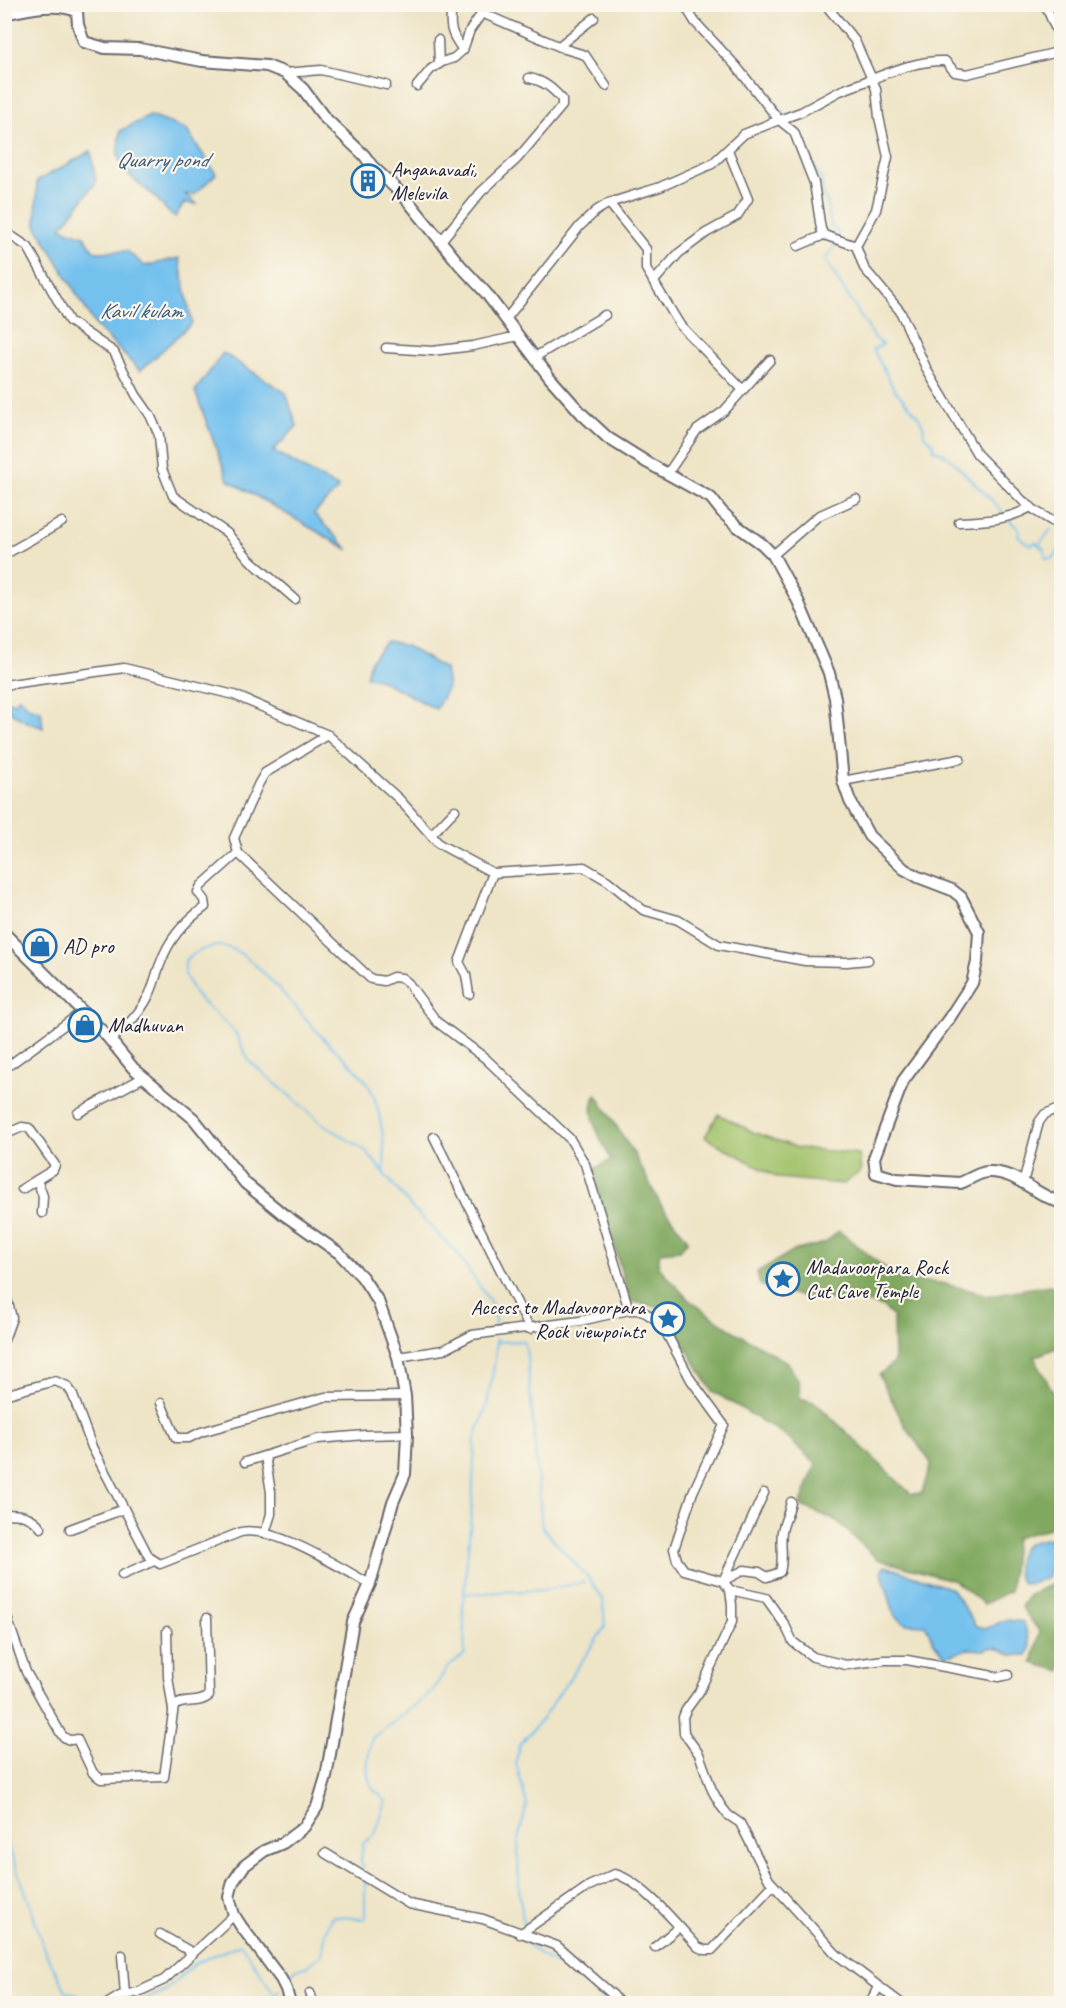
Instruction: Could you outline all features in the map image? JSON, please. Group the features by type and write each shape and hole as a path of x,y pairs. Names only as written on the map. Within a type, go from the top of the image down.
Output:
{"main road":[{"path":"4,14 64,6 77,11 78,25 84,42 92,46 140,49 202,61 267,66 285,73 303,89 324,117 404,196 486,293 570,401 608,438 711,498 737,526 773,555 798,602 829,673 835,698 843,781 850,801 868,836 904,869 952,890 961,897 980,932 972,983 903,1081 874,1158 876,1173 897,1179 960,1183 988,1172 1005,1175 1062,1203"},
{"path":"4,933 111,1040 144,1077 194,1119 244,1183 283,1214 339,1253 362,1277 378,1302 398,1358 405,1396 407,1434 405,1474 393,1502 370,1584 353,1622 326,1777 317,1807 304,1827 283,1843 264,1851 244,1866 233,1882 229,1897 234,1915 281,1979 290,2004"}],"street":[{"path":"452,4 450,20 452,36 463,50"},
{"path":"684,4 695,22 736,66 779,120 794,132 814,183 818,218 824,235"},
{"path":"825,4 855,41 876,88 879,117 888,157 876,210 856,246 864,268 900,311 928,372 977,454 997,477 1031,507 1062,527"},
{"path":"1045,4 1060,33"},
{"path":"417,86 439,64 454,58 463,50 470,30 482,9 558,46 585,55 606,86"},
{"path":"558,46 594,18"},
{"path":"438,40 439,64"},
{"path":"506,319 580,226 596,211 609,203 660,187 712,164 744,134 801,112 840,91 899,68 945,61 955,72 967,74 1062,51"},
{"path":"285,73 321,70 386,86"},
{"path":"441,241 481,192 517,159 562,106 562,99 552,89 542,81 529,78"},
{"path":"653,282 679,253 706,233 736,216 748,199 728,150"},
{"path":"609,203 646,249 646,269 680,325 743,390"},
{"path":"4,231 28,247 69,321 114,352 159,435 162,469 173,496 227,533 250,560 295,599"},
{"path":"798,246 824,235 856,246"},
{"path":"535,357 605,315"},
{"path":"386,348 432,351 473,346 518,336"},
{"path":"668,473 697,430 724,411 770,360"},
{"path":"773,555 818,516 856,499"},
{"path":"959,522 1000,519 1016,515 1031,507"},
{"path":"4,555 62,522"},
{"path":"4,685 124,668 234,695 328,735 399,799 439,844 493,873 584,867 608,881 643,910 678,920 719,945 805,960 847,962 868,960"},
{"path":"328,735 266,773 259,783 234,838 238,853 371,979 384,981 393,977 402,978 408,983 437,1022 485,1058 570,1139 585,1164 629,1310"},
{"path":"843,781 960,759"},
{"path":"431,835 455,810"},
{"path":"111,1040 133,1020 149,996 161,960 170,942 179,930 205,907 204,900 198,892 201,886 238,853"},
{"path":"469,994 466,975 459,962 493,873"},
{"path":"4,1068 82,1012"},
{"path":"78,1113 144,1077"},
{"path":"1023,1183 1039,1122 1045,1114 1062,1107"},
{"path":"4,1135 22,1127 29,1128 55,1165 54,1168 22,1189"},
{"path":"434,1137 530,1329"},
{"path":"37,1180 43,1196 42,1213"},
{"path":"4,1288 12,1318 4,1340"},
{"path":"398,1358 443,1350 472,1335 530,1329 629,1310 641,1310 661,1323 691,1380 724,1425 693,1492 674,1549 677,1560 684,1570 723,1581 730,1590 732,1622 699,1692 686,1710 683,1717 684,1733 699,1754 712,1790 721,1806 728,1815 740,1823 773,1885 836,1954 902,2004"},
{"path":"4,1395 55,1380 67,1386 72,1393 92,1447 149,1557 154,1561 160,1564 167,1562 248,1531 265,1533 315,1554 370,1584"},
{"path":"161,1402 176,1438 189,1438 201,1432 325,1396 405,1396"},
{"path":"245,1462 318,1439 407,1434"},
{"path":"265,1456 271,1492 271,1514 265,1533"},
{"path":"723,1581 764,1493"},
{"path":"723,1581 744,1570 759,1572 767,1577 780,1572 783,1561 782,1532 791,1502"},
{"path":"70,1529 123,1509"},
{"path":"4,1514 20,1514 37,1521 41,1528"},
{"path":"122,1575 154,1561"},
{"path":"730,1590 766,1598 785,1625 793,1642 813,1657 846,1665 884,1660 907,1660 999,1677 1008,1675"},
{"path":"4,1609 26,1672 61,1734 70,1740 76,1740 93,1773 101,1779 164,1777 173,1710 168,1677 167,1631"},
{"path":"173,1710 178,1703 199,1702 209,1696 207,1618"},
{"path":"325,1853 409,1904 483,1919 557,1946 613,1995 620,2004"},
{"path":"520,1934 589,1886 615,1874 622,1876 649,1896 698,1947 712,1950 773,1885"},
{"path":"107,2004 164,1980 234,1915"},
{"path":"656,1947 679,1927"},
{"path":"160,1934 193,1953"},
{"path":"122,1955 125,1995"},
{"path":"869,2004 879,1986"},
{"path":"310,1993 314,2004"}],"green space":[{"path":"596,1094 634,1154 661,1205 688,1240 680,1250 660,1252 658,1266 688,1299 730,1329 787,1362 799,1381 800,1398 816,1403 911,1494 922,1493 931,1463 905,1426 879,1375 894,1362 893,1317 883,1307 862,1301 807,1298 760,1285 757,1272 793,1251 825,1243 839,1231 900,1280 941,1283 989,1295 1050,1285 1061,1292 1061,1346 1034,1357 1057,1399 1061,1398 1061,1530 1052,1527 1015,1538 1010,1591 984,1604 955,1581 877,1559 837,1521 800,1505 816,1464 782,1433 712,1391 662,1308 630,1301 592,1170 611,1160 593,1119 593,1102"},
{"path":"718,1114 753,1132 798,1148 859,1154 861,1171 843,1184 778,1178 705,1137"},
{"path":"1061,1570 1061,1671 1032,1663 1040,1632 1021,1607 1028,1596 1059,1580"}],"water":[{"name":"Quarry pond","path":"150,116 186,129 216,174 194,195 185,194 197,204 184,203 175,217 128,173 118,155 120,131"},
{"name":"Kavil kulam","path":"91,151 96,182 61,228 84,236 95,252 127,251 145,266 179,258 192,323 140,371 95,325 36,225 37,181"},
{"path":"223,353 286,393 297,426 273,451 339,488 314,514 349,550 228,480 195,391"},
{"path":"387,642 406,646 445,669 448,687 436,709 379,679 366,677 370,661"},
{"path":"19,697 30,708 41,710 43,728 15,715 7,706 5,700 14,703"},
{"path":"1058,1539 1047,1578 1030,1584 1022,1583 1018,1575 1017,1564 1022,1549 1031,1542"},
{"path":"885,1566 952,1589 976,1626 987,1628 1006,1620 1024,1622 1030,1648 1027,1655 1012,1655 996,1648 989,1648 969,1649 945,1656 935,1644 925,1625 906,1624 895,1616 881,1571"}],"waterway":[{"path":"711,33 740,61 741,67 750,77"},
{"path":"762,93 773,101 786,116"},
{"path":"809,160 821,178 832,228 837,231 839,238"},
{"path":"837,242 825,260 874,337 883,345 873,349 894,389 918,416 923,425 924,435 934,444 934,450 943,454"},
{"path":"945,455 1004,514"},
{"path":"1007,518 1020,530 1018,536 1031,546 1035,542 1039,545 1052,528"},
{"path":"1039,546 1044,549 1046,559 1051,559 1062,549"},
{"path":"384,1174 384,1165 383,1142 380,1118 374,1096 355,1068 323,1038 264,973 238,952 227,947 215,946 199,951 185,960 185,975 196,996 235,1032 249,1061 323,1124 366,1151 412,1208 457,1253 495,1309 495,1325"},
{"path":"363,1868 361,1859 363,1844 375,1834 386,1802 373,1788 368,1776 367,1764 371,1739 432,1692 447,1668 465,1654 463,1605 475,1439 487,1404 496,1355 496,1339"},
{"path":"496,1342 524,1341 542,1527 590,1580 603,1600 605,1627 542,1719 519,1745 516,1763 527,1805 519,1835 518,1855 519,1889 524,1927"},
{"path":"1058,1539 1062,1531"},
{"path":"464,1594 543,1590 585,1582"},
{"path":"4,1836 29,1901 44,1950 66,1991 99,2003"},
{"path":"288,1978 296,1969 306,1967 322,1954 326,1930 332,1916 365,1919 365,1880"},
{"path":"526,1941 542,1956 584,1982 608,2004"},
{"path":"133,2004 165,1991 194,1964 241,1944 275,1995"},
{"path":"276,2004 275,1995 279,1990"}],"place":[{"name":"Anganavadi, Melevila","path":"368,181"},
{"name":"AD pro","path":"40,946"},
{"name":"Madhuvan","path":"85,1025"},
{"name":"Madavoorpara Rock Cut Cave Temple","path":"783,1279"},
{"name":"Access to Madavoorpara Rock viewpoints","path":"668,1319"}]}
